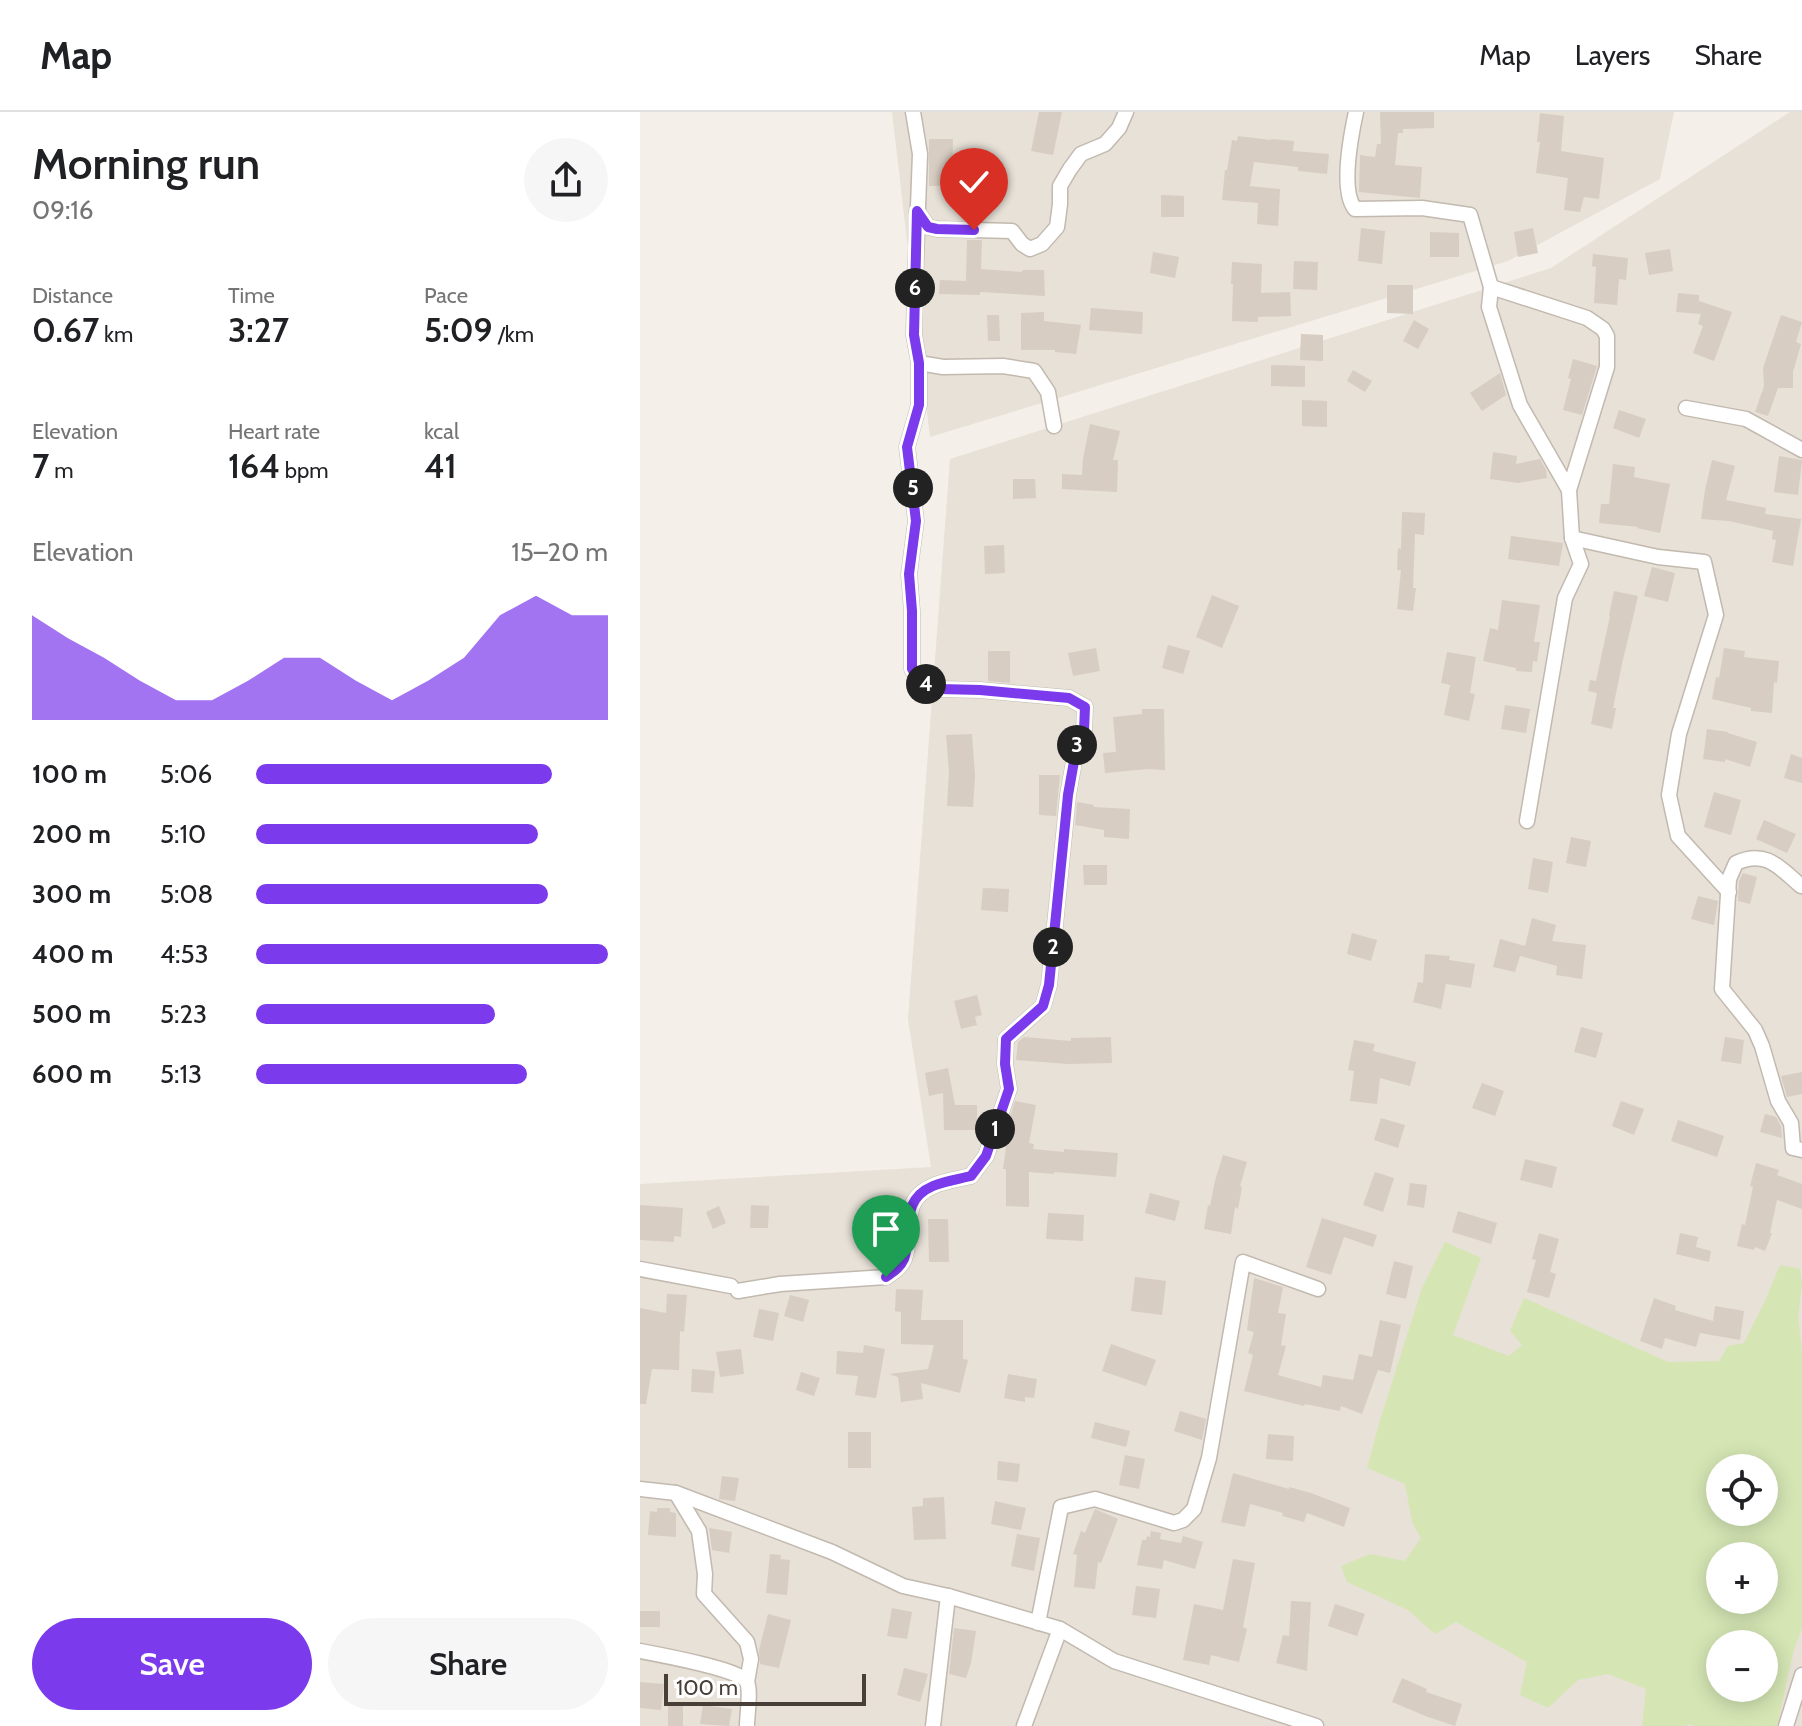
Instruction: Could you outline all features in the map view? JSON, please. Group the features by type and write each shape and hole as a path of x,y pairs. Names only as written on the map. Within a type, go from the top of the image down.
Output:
{"street":[{"path":"640,1269 735,1288 886,1277 899,1268 905,1258 910,1211 915,1199 932,1186 971,1176 986,1156 1009,1089 1005,1064 1006,1039 1043,1006 1049,985 1068,795 1078,739 1084,731 1085,707 1069,698 940,689 920,682 912,669 909,574 916,521 907,447 919,405 919,363 914,335 920,154 913,112"},
{"path":"917,211 928,227 1012,231 1030,249 1042,244 1057,227 1060,186 1070,169 1081,154 1105,144 1119,128 1126,112"},
{"path":"1356,112 1349,148 1349,201 1355,209 1422,208 1470,215 1491,287 1489,307 1520,405 1569,490"},
{"path":"1491,287 1587,318 1603,329 1607,336 1607,367 1569,490 1572,538 1581,564 1565,598 1527,821"},
{"path":"919,363 943,367 1003,366 1034,371 1048,392 1054,426"},
{"path":"1686,408 1746,419 1802,450"},
{"path":"1572,538 1658,557 1704,562 1716,615 1679,734 1669,795 1678,836 1729,892"},
{"path":"1801,886 1770,860 1747,857 1736,863 1729,879 1722,989 1755,1030 1778,1101 1791,1123 1793,1148 1802,1150"},
{"path":"1038,1623 1061,1507 1095,1499 1174,1523 1183,1520 1194,1509 1209,1458 1243,1262 1318,1289"},
{"path":"640,1489 676,1493 832,1552 903,1586 1060,1629 1114,1661 1316,1726"},
{"path":"676,1493 699,1531 705,1564 704,1594 747,1642 751,1659 747,1682 747,1726"},
{"path":"933,1726 948,1596"},
{"path":"1024,1726 1060,1629"},
{"path":"640,1651 724,1670 747,1682"},
{"path":"1786,1726 1802,1675"}],"shaded area":[{"path":"892,112 1674,112 1660,179 1508,261 930,437"},
{"path":"1790,112 1802,112 1802,1726 640,1726 640,1184 931,1167 908,1019 950,459 1551,268"}],"green space":[{"path":"1445,1242 1481,1258 1453,1335 1509,1356 1522,1345 1510,1331 1524,1298 1668,1362 1719,1361 1728,1346 1744,1343 1780,1265 1800,1269 1802,1628 1794,1649 1777,1726 1642,1726 1646,1689 1608,1674 1578,1680 1548,1708 1520,1695 1527,1662 1456,1622 1435,1634 1408,1610 1347,1582 1341,1566 1370,1554 1405,1561 1421,1538 1412,1522 1405,1484 1367,1468 1422,1288"}],"building":[{"path":"1039,112 1062,112 1053,155 1031,151"},
{"path":"1380,112 1434,112 1434,128 1403,129 1403,133 1398,133 1395,165 1422,167 1420,198 1359,192 1360,155 1375,157 1377,144 1381,144"},
{"path":"1540,113 1564,116 1561,151 1604,158 1599,199 1584,197 1580,212 1564,210 1568,178 1536,173"},
{"path":"1238,136 1294,141 1293,151 1329,154 1327,174 1254,162 1250,186 1280,189 1278,226 1257,224 1258,203 1222,200 1232,140 1237,141"},
{"path":"929,139 953,139 952,185 929,186"},
{"path":"1161,195 1184,196 1184,217 1161,217"},
{"path":"1361,228 1385,231 1382,264 1358,261"},
{"path":"1533,228 1538,253 1518,257 1514,232"},
{"path":"1430,232 1459,233 1459,257 1430,257"},
{"path":"967,240 982,240 981,269 1044,270 1045,296 980,292 980,295 939,294 940,280 966,281"},
{"path":"1670,249 1673,271 1649,275 1645,253"},
{"path":"1153,252 1179,257 1175,278 1150,273"},
{"path":"1593,254 1628,258 1626,280 1619,279 1617,305 1594,303 1596,267 1592,266"},
{"path":"1294,261 1318,262 1317,290 1293,289"},
{"path":"1232,262 1262,264 1261,293 1290,292 1291,316 1258,317 1258,322 1232,321"},
{"path":"1387,285 1413,285 1413,314 1387,313"},
{"path":"1678,293 1699,295 1699,301 1732,312 1714,361 1693,353 1703,326 1698,324 1701,314 1676,312"},
{"path":"1091,308 1143,312 1142,334 1089,330"},
{"path":"1044,312 1044,321 1081,325 1076,354 1055,350 1021,350 1021,313"},
{"path":"987,315 999,315 1000,341 988,341"},
{"path":"1781,315 1802,322 1796,342 1801,344 1793,372 1793,388 1778,388 1768,416 1755,412 1764,386 1763,368"},
{"path":"1414,320 1429,329 1418,349 1403,341"},
{"path":"1301,334 1323,335 1323,361 1300,360"},
{"path":"1573,359 1597,366 1582,415 1563,410"},
{"path":"1271,365 1305,366 1305,387 1271,386"},
{"path":"1353,370 1372,381 1365,392 1347,381"},
{"path":"1500,373 1506,395 1482,411 1470,393"},
{"path":"1302,400 1327,401 1327,427 1302,426"},
{"path":"1619,410 1646,419 1639,438 1613,428"},
{"path":"1090,424 1120,431 1113,460 1118,460 1117,492 1062,489 1062,474 1082,475"},
{"path":"1493,452 1517,456 1516,464 1540,459 1547,478 1518,483 1490,479"},
{"path":"1779,456 1802,460 1798,495 1774,492"},
{"path":"1712,460 1735,466 1726,500 1766,508 1765,514 1801,519 1793,566 1772,562 1776,540 1772,539 1773,531 1729,521 1701,519"},
{"path":"1613,464 1635,467 1634,477 1670,484 1660,533 1599,523 1601,504 1609,504"},
{"path":"1013,479 1035,479 1036,498 1013,499"},
{"path":"1402,512 1425,513 1424,535 1415,534 1413,588 1416,588 1413,611 1397,609"},
{"path":"1511,536 1563,543 1559,566 1508,559"},
{"path":"1004,545 1005,573 985,574 984,546"},
{"path":"1652,567 1675,573 1668,602 1644,596"},
{"path":"1614,591 1638,596 1613,708 1616,708 1612,729 1591,724 1597,693 1588,691 1590,680 1596,681"},
{"path":"1212,595 1239,606 1222,648 1196,637"},
{"path":"1502,600 1540,605 1534,642 1540,642 1532,672 1516,671 1516,668 1483,661 1490,628 1498,630"},
{"path":"1168,645 1190,651 1183,674 1162,668"},
{"path":"1096,648 1100,671 1073,676 1068,653"},
{"path":"1724,648 1745,651 1744,657 1779,661 1772,713 1751,711 1751,708 1712,699"},
{"path":"988,651 1010,651 1010,683 988,681"},
{"path":"1447,652 1476,657 1470,693 1475,694 1469,721 1444,715 1450,685 1441,683"},
{"path":"1505,705 1530,709 1526,733 1501,729"},
{"path":"1142,709 1164,709 1165,770 1105,773 1103,753 1116,752 1113,717 1142,714"},
{"path":"1707,729 1757,742 1750,767 1725,759 1725,762 1703,759"},
{"path":"972,734 975,776 973,807 947,806 949,772 946,735"},
{"path":"1791,754 1802,758 1802,783 1784,778"},
{"path":"1039,775 1060,775 1056,816 1039,815"},
{"path":"1714,792 1741,800 1731,835 1704,827"},
{"path":"1077,802 1093,807 1130,809 1129,839 1104,837 1104,830 1075,825"},
{"path":"1764,820 1796,834 1787,853 1756,839"},
{"path":"1571,837 1591,841 1586,867 1566,863"},
{"path":"1533,858 1553,862 1548,893 1528,889"},
{"path":"1083,865 1107,865 1107,885 1084,885"},
{"path":"1743,873 1757,877 1750,904 1738,901 1739,881"},
{"path":"983,888 1009,889 1008,912 981,910"},
{"path":"1698,896 1718,901 1714,925 1691,919"},
{"path":"1532,918 1556,925 1552,941 1586,945 1582,979 1556,975 1557,966 1520,956 1515,972 1493,967 1500,939 1525,946"},
{"path":"1352,933 1377,940 1371,961 1347,954"},
{"path":"1425,954 1450,956 1449,960 1475,964 1471,988 1446,984 1441,1009 1413,1002 1418,982 1423,983"},
{"path":"977,995 982,1015 975,1017 977,1025 961,1029 954,1001"},
{"path":"1581,1027 1603,1033 1596,1058 1574,1052"},
{"path":"1024,1037 1071,1041 1071,1038 1111,1037 1112,1063 1016,1060 1018,1042"},
{"path":"1725,1037 1744,1040 1741,1064 1721,1061"},
{"path":"1354,1040 1375,1044 1373,1051 1416,1062 1410,1086 1380,1078 1377,1104 1350,1101 1354,1071 1348,1070"},
{"path":"948,1068 955,1105 977,1105 977,1130 944,1130 943,1093 929,1096 925,1073"},
{"path":"1802,1072 1802,1094 1787,1097 1781,1076"},
{"path":"1482,1083 1504,1091 1495,1116 1472,1108"},
{"path":"1015,1101 1036,1105 1029,1143 1034,1144 1033,1149 1118,1153 1116,1177 1029,1172 1029,1207 1006,1206 1006,1169 1003,1169 1007,1126"},
{"path":"1621,1101 1644,1109 1634,1135 1612,1126"},
{"path":"1765,1114 1776,1117 1782,1138 1760,1132"},
{"path":"1381,1118 1405,1125 1398,1148 1374,1140"},
{"path":"1678,1120 1724,1136 1717,1157 1671,1141"},
{"path":"1223,1155 1247,1162 1231,1234 1204,1229"},
{"path":"1525,1159 1557,1167 1552,1188 1520,1180"},
{"path":"1756,1163 1779,1170 1777,1175 1802,1184 1802,1209 1777,1200 1772,1233 1765,1251 1737,1246 1742,1224 1745,1225"},
{"path":"1375,1172 1394,1178 1383,1212 1363,1205"},
{"path":"1410,1183 1427,1185 1424,1208 1407,1205"},
{"path":"1150,1193 1180,1201 1175,1221 1145,1213"},
{"path":"640,1205 683,1208 681,1237 674,1236 674,1242 640,1240"},
{"path":"751,1205 769,1206 768,1228 750,1228"},
{"path":"719,1206 726,1223 713,1229 706,1212"},
{"path":"1458,1211 1497,1223 1491,1244 1452,1232"},
{"path":"1048,1213 1084,1215 1083,1241 1046,1239"},
{"path":"1322,1218 1377,1235 1373,1247 1344,1237 1331,1275 1306,1267"},
{"path":"928,1219 948,1219 949,1262 929,1262"},
{"path":"870,1222 890,1227 886,1243 866,1237"},
{"path":"1539,1233 1559,1239 1550,1272 1556,1274 1549,1298 1527,1292 1536,1260 1532,1259"},
{"path":"1680,1233 1698,1237 1696,1247 1711,1251 1709,1262 1676,1254"},
{"path":"1394,1261 1413,1266 1406,1299 1386,1294"},
{"path":"1135,1277 1166,1281 1162,1315 1131,1311"},
{"path":"1254,1278 1283,1287 1278,1313 1286,1314 1281,1345 1286,1346 1278,1375 1321,1387 1323,1375 1353,1380 1359,1354 1372,1357 1380,1320 1401,1325 1390,1373 1378,1370 1362,1414 1341,1406 1340,1411 1304,1406 1244,1391 1253,1355 1248,1353 1254,1332 1247,1330"},
{"path":"896,1289 923,1290 921,1320 963,1320 963,1359 968,1360 960,1393 921,1383 923,1399 901,1402 898,1377 889,1374 928,1369 934,1345 901,1344 901,1312 895,1311"},
{"path":"667,1294 687,1295 684,1332 680,1331 679,1370 652,1369 646,1404 640,1404 640,1308 666,1313"},
{"path":"790,1295 809,1300 803,1322 784,1316"},
{"path":"1654,1298 1676,1306 1675,1310 1713,1321 1715,1306 1744,1311 1740,1340 1700,1333 1696,1347 1665,1338 1662,1349 1640,1341"},
{"path":"759,1309 779,1313 773,1341 753,1337"},
{"path":"1111,1344 1156,1360 1146,1386 1102,1371"},
{"path":"864,1345 885,1349 876,1398 855,1395 858,1376 836,1374 837,1351 863,1353"},
{"path":"741,1349 744,1374 720,1377 716,1352"},
{"path":"692,1369 715,1371 713,1393 691,1392"},
{"path":"801,1372 820,1378 814,1396 796,1390"},
{"path":"1008,1374 1037,1379 1034,1398 1025,1397 1025,1402 1004,1398"},
{"path":"1180,1411 1206,1419 1202,1440 1174,1431"},
{"path":"1095,1422 1130,1431 1126,1447 1091,1438"},
{"path":"848,1432 871,1432 871,1468 848,1468"},
{"path":"1268,1434 1294,1436 1293,1461 1266,1459"},
{"path":"1125,1455 1145,1459 1139,1489 1119,1485"},
{"path":"998,1461 1020,1464 1018,1482 997,1480"},
{"path":"1233,1473 1311,1493 1350,1508 1344,1527 1307,1513 1304,1522 1250,1504 1245,1527 1221,1522"},
{"path":"722,1476 739,1478 735,1501 719,1499"},
{"path":"944,1497 946,1539 914,1540 912,1507 923,1506 923,1498"},
{"path":"995,1501 1026,1508 1021,1530 991,1524"},
{"path":"657,1508 670,1508 670,1512 676,1513 676,1537 648,1535 650,1511 657,1512"},
{"path":"1095,1509 1118,1519 1101,1563 1098,1562 1095,1589 1074,1587 1077,1555 1073,1554 1081,1531 1085,1533"},
{"path":"709,1528 732,1532 729,1553 712,1550"},
{"path":"1151,1531 1161,1533 1160,1539 1181,1543 1183,1536 1203,1542 1195,1569 1164,1560 1162,1569 1137,1565 1142,1540 1150,1537"},
{"path":"1017,1534 1040,1538 1034,1571 1011,1566"},
{"path":"770,1554 790,1560 787,1595 766,1593"},
{"path":"1233,1559 1255,1563 1243,1627 1247,1629 1239,1662 1211,1655 1209,1665 1183,1660 1194,1604 1223,1610"},
{"path":"1136,1586 1160,1589 1156,1618 1132,1615"},
{"path":"1291,1601 1311,1602 1307,1671 1276,1663 1283,1635 1289,1636"},
{"path":"1335,1604 1365,1614 1357,1636 1328,1626"},
{"path":"892,1608 912,1612 907,1639 887,1636"},
{"path":"640,1611 660,1611 660,1627 640,1627"},
{"path":"768,1614 791,1620 779,1668 760,1664 759,1650"},
{"path":"954,1628 976,1631 966,1678 949,1674"},
{"path":"904,1668 928,1674 920,1702 897,1695"},
{"path":"1402,1678 1427,1689 1426,1692 1462,1704 1455,1726 1392,1702"},
{"path":"640,1682 664,1684 661,1710 640,1708"},
{"path":"668,1703 683,1703 683,1726 668,1726"},
{"path":"703,1705 732,1709 729,1726 700,1724"}],"route":[{"path":"886,1277 899,1268 905,1258 910,1211 915,1199 932,1186 971,1176 986,1156 1009,1089 1005,1064 1006,1039 1043,1006 1049,985 1068,795 1078,739 1084,731 1085,707 1069,698 940,689 920,682 912,669 909,574 916,521 907,447 919,405 919,363 914,335 917,211 928,227 974,230"}]}
